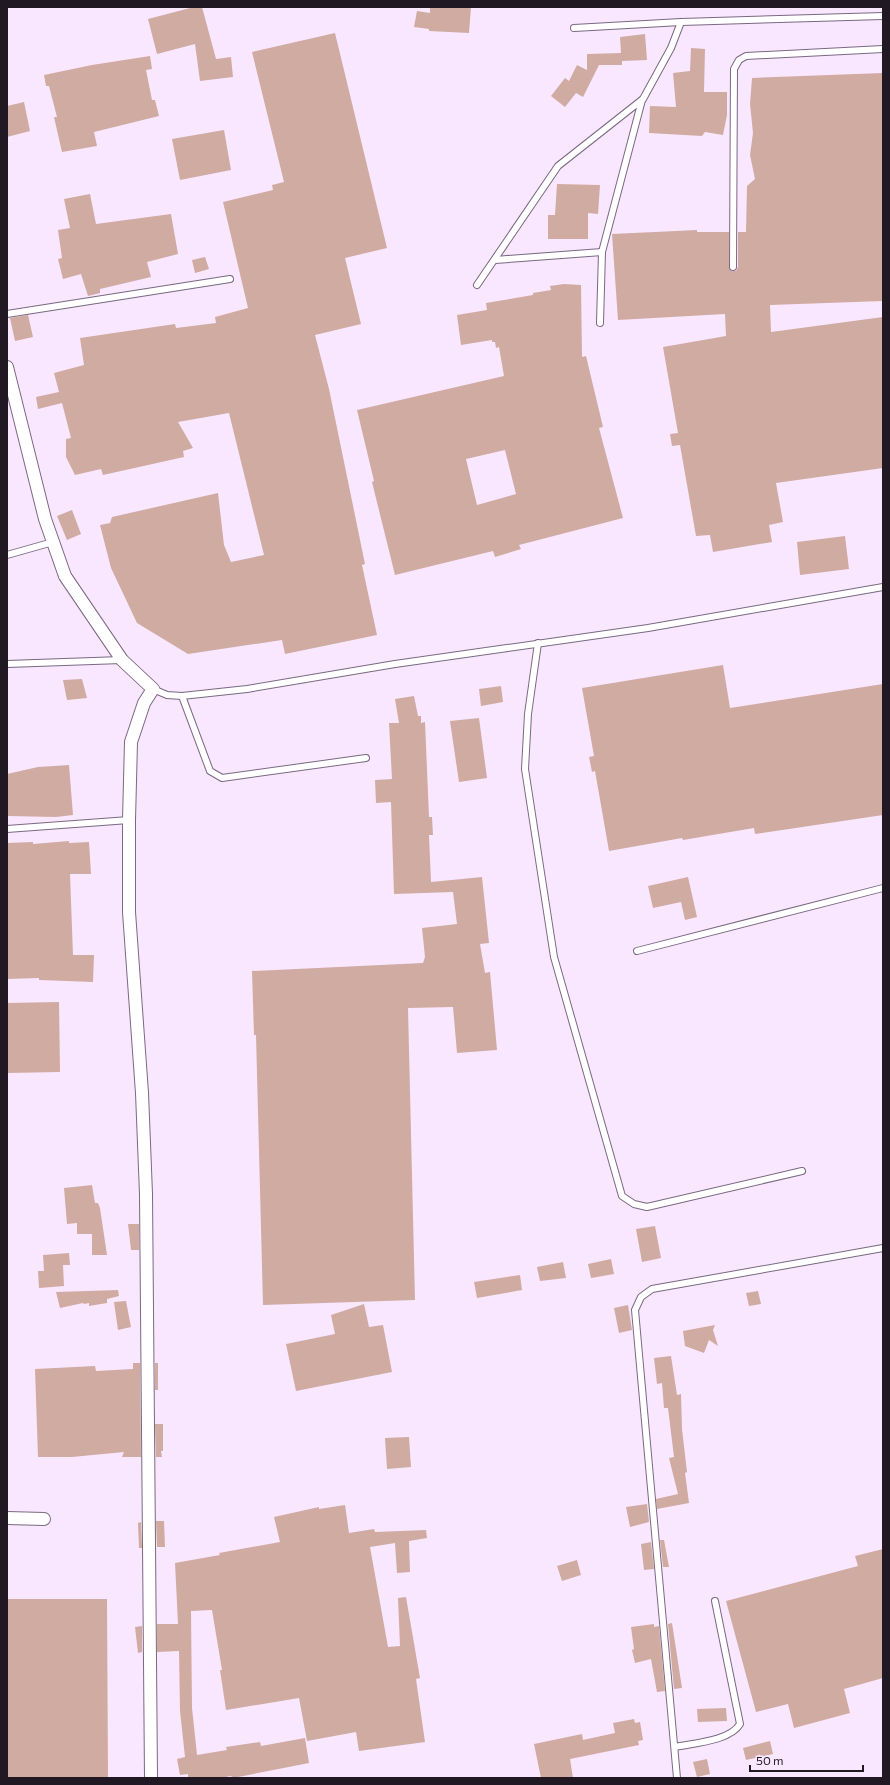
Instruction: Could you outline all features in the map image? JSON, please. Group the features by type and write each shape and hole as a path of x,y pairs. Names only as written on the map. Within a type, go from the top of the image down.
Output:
{"street":[{"path":"7,367 45,519 65,576 122,660 153,690 144,703 131,742 129,820 129,912 142,1094 146,1194 151,1778"},
{"path":"7,1518 44,1519"}],"lane":[{"path":"574,28 681,22 883,16"},
{"path":"600,323 602,252 643,99 671,48 681,22"},
{"path":"734,267 734,69 739,60 746,56 883,49"},
{"path":"478,285 558,166 643,99"},
{"path":"495,260 602,252"},
{"path":"7,314 230,279"},
{"path":"7,555 53,542"},
{"path":"153,690 167,695 182,696 247,689 395,664 648,628 883,587"},
{"path":"538,643 528,714 525,769 554,956 622,1196 634,1204 647,1207 802,1171"},
{"path":"7,664 122,660"},
{"path":"182,696 210,771 222,778 366,758"},
{"path":"7,829 129,820"},
{"path":"637,951 883,888"},
{"path":"677,1778 634,1310 641,1297 652,1288 883,1248"},
{"path":"675,1747 728,1736 736,1731 740,1724 715,1601"}],"building":[{"path":"194,7 202,7 216,59 231,57 233,77 200,81 195,44 157,54 148,19"},
{"path":"430,7 471,7 469,33 429,31 429,29 414,27 417,11 430,13"},
{"path":"335,33 387,248 345,258 361,324 315,335 329,389 365,564 362,565 377,635 285,654 282,640 188,654 137,623 111,568 100,525 110,523 112,517 218,493 224,545 231,562 264,555 229,413 178,422 193,448 183,451 184,457 103,475 101,469 75,475 66,457 66,439 71,438 62,403 38,409 36,397 59,392 54,373 84,365 80,338 175,324 176,328 216,323 215,317 248,308 223,202 273,190 272,185 284,182 252,52"},
{"path":"645,34 647,60 622,61 622,65 599,65 583,97 576,93 565,107 551,96 565,78 569,81 577,65 587,70 587,54 621,53 620,37"},
{"path":"691,48 705,49 704,92 727,92 727,115 723,135 705,132 702,136 649,133 650,106 676,107 673,73 690,71"},
{"path":"150,56 152,69 146,70 152,100 155,100 159,116 94,132 97,146 62,152 54,117 57,117 49,86 46,86 44,75 92,65"},
{"path":"883,73 883,301 770,305 771,332 883,317 883,468 776,483 783,522 769,525 772,542 713,552 710,535 696,536 680,445 672,446 670,434 678,433 663,347 726,336 725,314 618,320 612,234 697,230 697,232 729,232 729,267 731,271 736,271 738,267 738,232 746,232 747,186 755,179 750,155 753,133 750,104 752,78"},
{"path":"24,102 30,131 7,137 7,106"},
{"path":"224,130 231,170 180,180 172,139"},
{"path":"557,184 600,185 598,214 588,213 588,239 548,239 548,215 555,215"},
{"path":"90,194 96,224 171,214 178,254 147,262 151,277 100,289 100,293 88,296 81,274 63,279 58,259 62,258 58,230 70,228 64,199"},
{"path":"205,257 209,269 195,273 192,260"},
{"path":"564,284 581,285 582,357 586,356 603,427 599,428 623,518 519,545 521,549 495,557 493,551 395,575 372,482 374,481 357,410 504,376 499,347 496,348 495,342 492,342 492,340 461,345 457,315 487,310 486,303 533,295 533,293 551,290 550,286","holes":["505,450 516,494 477,505 466,459"]},
{"path":"28,315 33,337 15,341 10,318"},
{"path":"72,510 81,534 67,540 57,516"},
{"path":"845,536 849,569 800,575 797,542"},
{"path":"723,665 730,708 883,684 883,815 755,834 754,828 683,840 682,838 609,851 595,771 592,772 589,757 594,756 582,688"},
{"path":"82,679 87,698 67,700 63,680"},
{"path":"501,686 503,702 481,706 479,689"},
{"path":"414,696 418,716 421,716 421,723 425,722 429,817 432,817 433,835 429,835 431,882 482,877 489,943 480,944 485,973 490,972 497,1050 457,1053 453,1007 408,1008 415,1300 263,1305 256,1035 254,1035 252,971 423,963 425,957 422,928 457,924 453,892 394,894 391,802 376,803 375,780 392,779 389,723 399,723 395,699"},
{"path":"479,718 487,778 459,782 450,721"},
{"path":"69,765 73,815 56,817 7,816 7,774 38,767"},
{"path":"69,841 69,843 89,842 91,874 70,874 73,955 94,955 93,982 39,980 39,978 7,979 7,843 33,842 33,844"},
{"path":"688,877 697,917 685,920 681,902 653,908 648,886"},
{"path":"59,1002 60,1072 7,1073 7,1003"},
{"path":"92,1185 95,1203 98,1203 100,1208 107,1255 92,1255 92,1234 77,1234 77,1223 67,1224 64,1188"},
{"path":"128,1224 139,1224 139,1250 131,1250"},
{"path":"655,1226 661,1258 642,1262 636,1229"},
{"path":"69,1253 70,1265 63,1265 64,1286 39,1288 38,1271 44,1271 43,1255"},
{"path":"611,1259 614,1274 591,1278 588,1264"},
{"path":"563,1262 566,1278 540,1281 537,1267"},
{"path":"520,1275 522,1290 477,1298 474,1282"},
{"path":"118,1290 119,1296 107,1299 107,1303 89,1306 89,1303 83,1303 60,1308 56,1292"},
{"path":"758,1291 761,1304 749,1306 746,1293"},
{"path":"126,1301 131,1327 118,1330 114,1302"},
{"path":"364,1304 369,1327 383,1325 392,1372 296,1391 286,1344 335,1334 331,1315"},
{"path":"628,1305 632,1330 619,1333 614,1308"},
{"path":"715,1325 713,1330 718,1346 709,1340 704,1353 685,1346 683,1331"},
{"path":"671,1356 677,1395 681,1394 682,1429 687,1472 685,1473 689,1503 657,1509 656,1499 678,1494 669,1458 674,1457 668,1408 664,1408 662,1383 657,1384 654,1358"},
{"path":"133,1363 140,1363 141,1457 122,1457 124,1452 72,1457 38,1457 35,1369 95,1366 96,1371 133,1369"},
{"path":"155,1363 158,1363 158,1390 155,1390"},
{"path":"155,1424 163,1424 162,1457 156,1457"},
{"path":"409,1437 411,1467 387,1469 385,1438"},
{"path":"647,1504 649,1522 630,1527 626,1507"},
{"path":"345,1505 349,1533 374,1529 375,1532 426,1530 427,1538 409,1541 410,1572 397,1573 395,1543 370,1547 388,1647 400,1646 398,1598 406,1597 420,1678 416,1679 425,1742 359,1751 356,1732 307,1741 299,1698 226,1710 220,1670 222,1670 212,1610 191,1611 192,1708 197,1755 227,1750 226,1747 260,1742 261,1746 305,1738 309,1763 233,1778 231,1776 220,1778 188,1778 188,1774 180,1775 177,1759 185,1757 180,1711 179,1651 157,1652 157,1624 178,1624 175,1563 280,1542 274,1517 319,1507 319,1509"},
{"path":"156,1521 164,1521 165,1547 157,1547"},
{"path":"141,1522 142,1548 139,1548 138,1523"},
{"path":"660,1540 664,1540 669,1567 663,1567"},
{"path":"651,1542 654,1569 644,1570 641,1544"},
{"path":"883,1549 883,1678 844,1689 850,1713 794,1728 788,1704 756,1712 726,1601 858,1566 855,1556"},
{"path":"577,1560 581,1575 562,1581 557,1566"},
{"path":"7,1599 107,1599 108,1778 7,1778"},
{"path":"672,1623 682,1688 674,1689 668,1624"},
{"path":"654,1624 654,1627 659,1626 665,1691 657,1692 651,1659 635,1663 632,1650 634,1649 631,1627"},
{"path":"142,1626 142,1652 138,1653 135,1627"},
{"path":"726,1708 727,1721 698,1722 697,1709"},
{"path":"634,1719 635,1723 640,1722 643,1740 638,1741 639,1745 570,1759 573,1778 541,1778 534,1744 582,1734 583,1740 615,1733 613,1723"},
{"path":"770,1741 773,1754 746,1760 743,1748"},
{"path":"707,1759 710,1774 697,1777 693,1762"}]}
